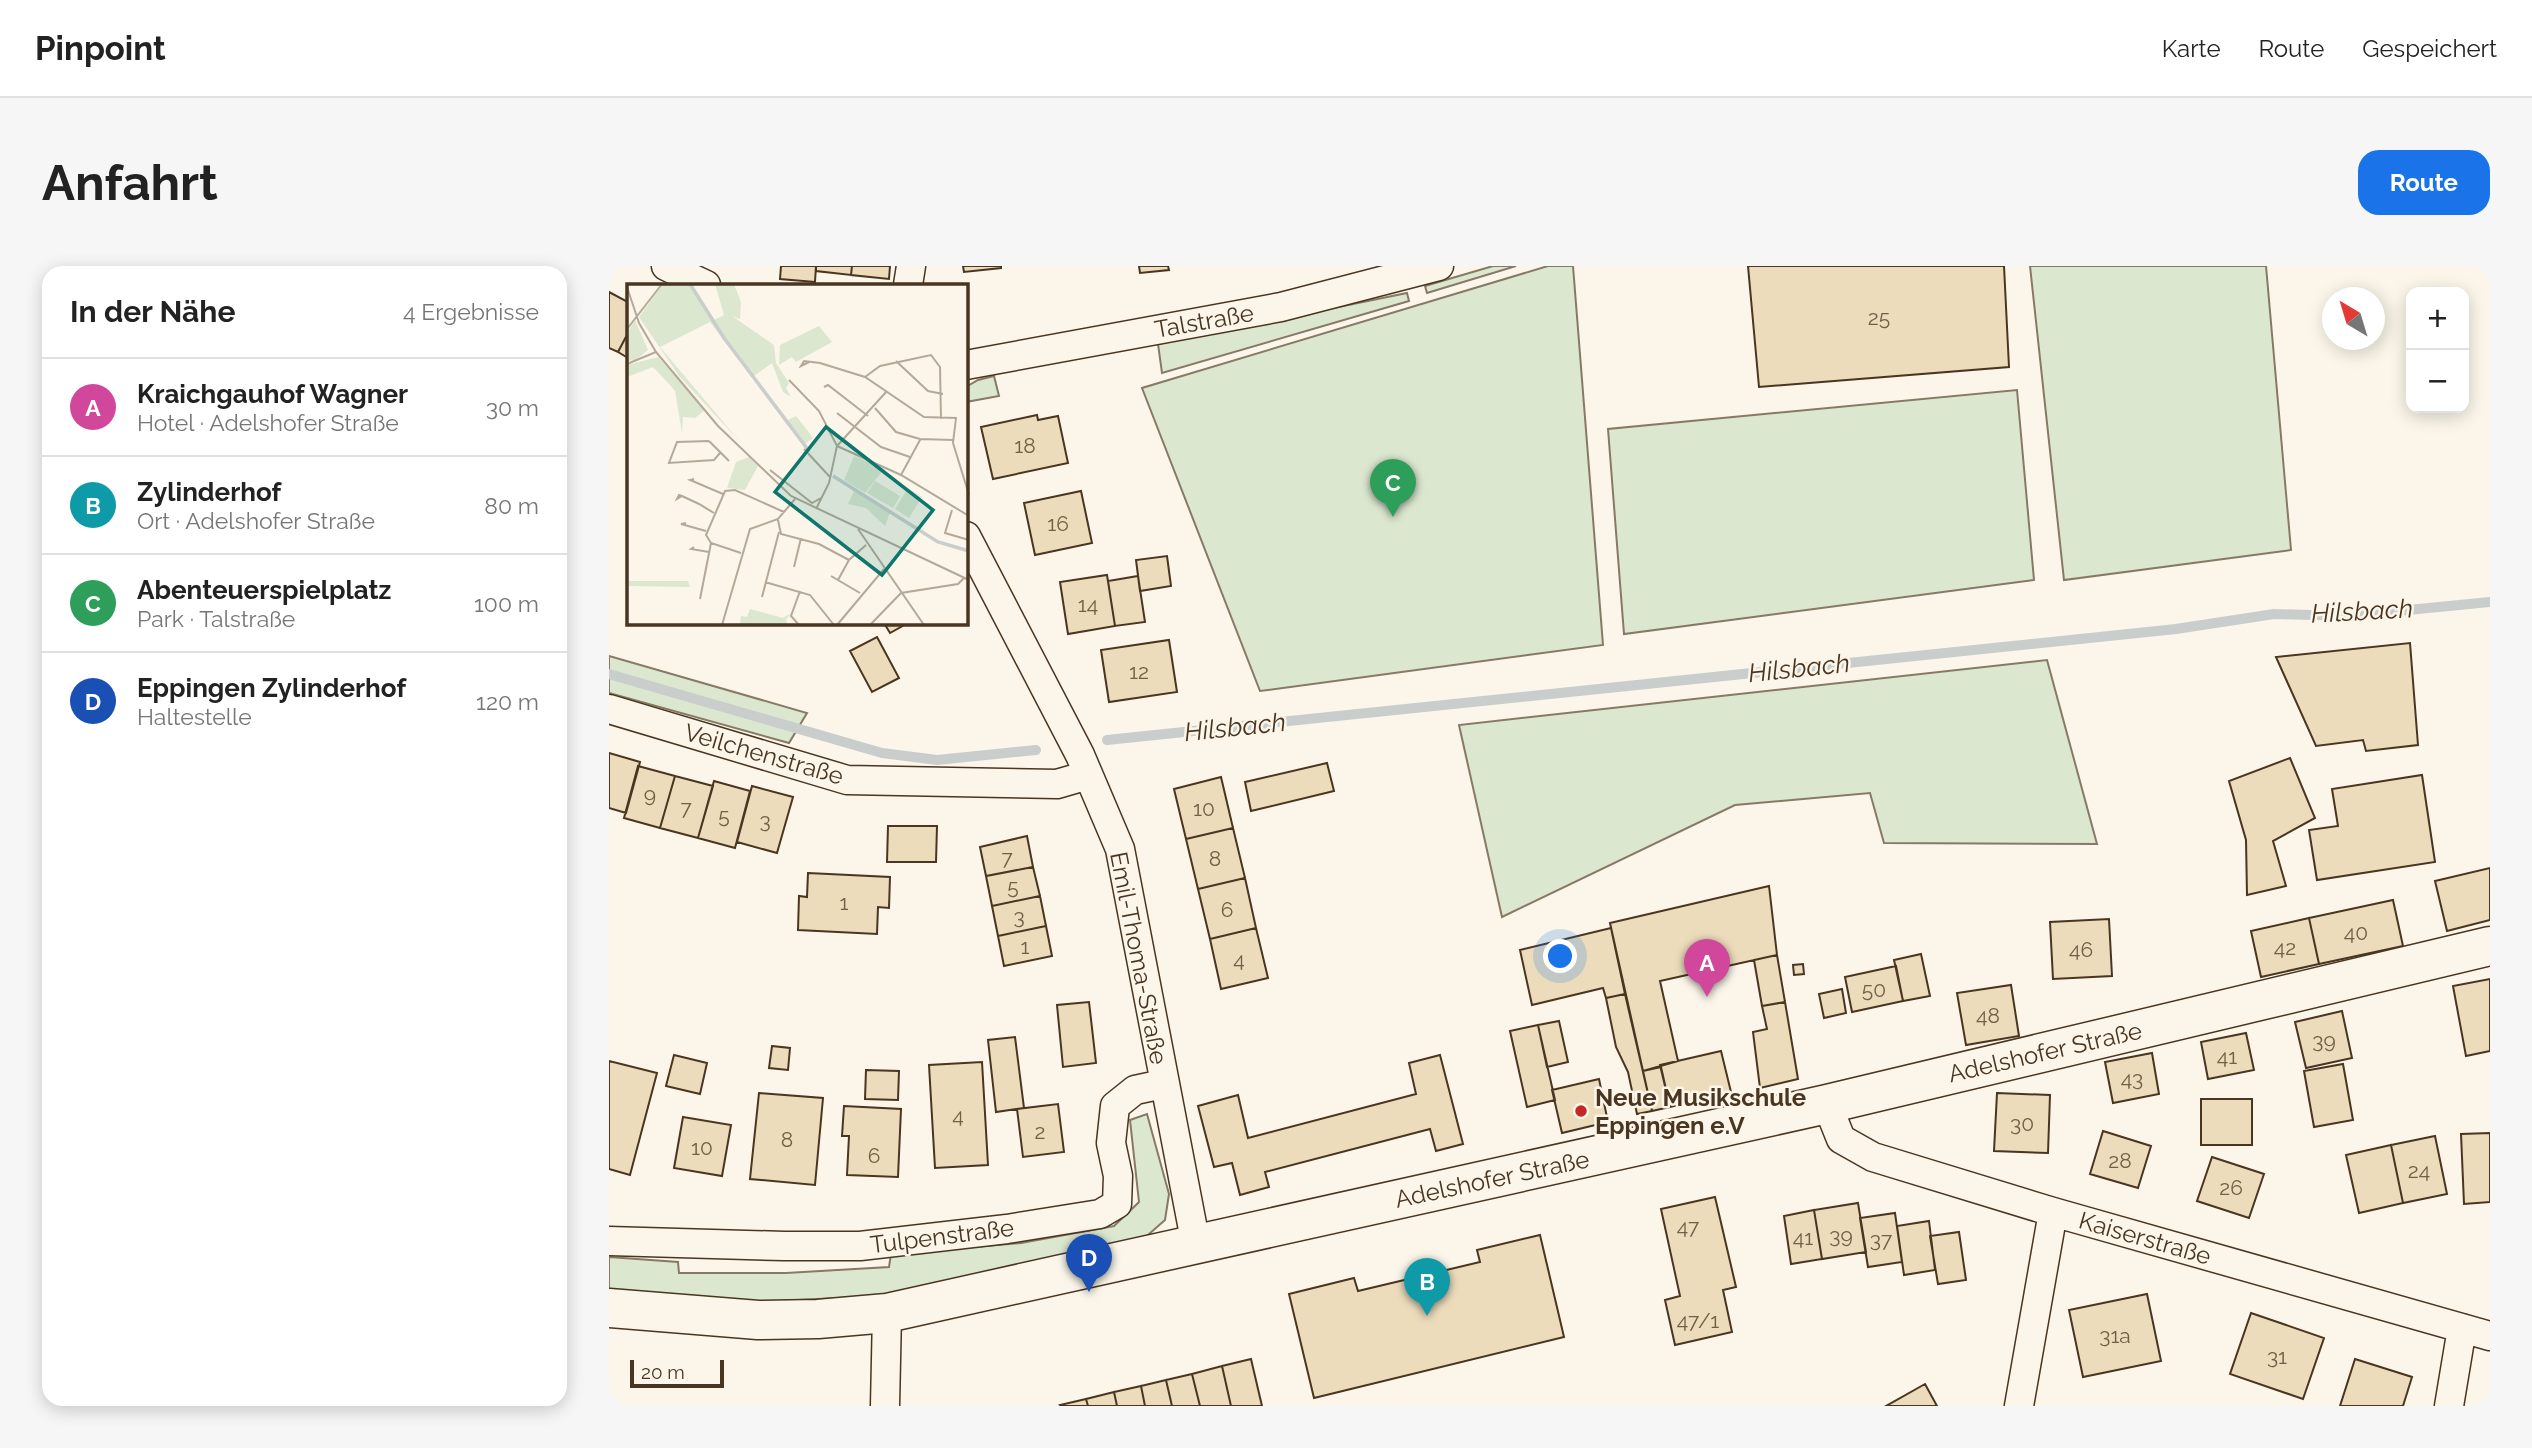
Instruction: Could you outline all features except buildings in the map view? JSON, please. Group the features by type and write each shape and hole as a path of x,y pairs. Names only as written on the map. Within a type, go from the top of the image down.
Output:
{"street":[{"path":"666,266 704,284"},
{"path":"908,284 911,266"},
{"name":"Talstraße","path":"968,365 1281,307 1439,266"},
{"name":"Emil-Thoma-Straße","path":"968,540 1088,775 1120,849 1196,1245"},
{"name":"Veilchenstraße","path":"609,709 847,780 1057,783 1088,775"},
{"name":"Adelshofer Straße","path":"609,1308 758,1320 818,1319 887,1312 1827,1104 2490,946"},
{"name":"Tulpenstraße","path":"609,1241 860,1246 1100,1214 1117,1204 1118,1176 1111,1143 1115,1105 1135,1090 1163,1084"},
{"name":"Kaiserstraße","path":"1827,1104 1841,1139 1873,1157 2053,1212 2490,1336"},
{"path":"2019,1406 2053,1212"},
{"path":"885,1406 887,1312"},
{"path":"2449,1406 2462,1328"}],"green space":[{"path":"1493,266 1516,266 1427,293 1425,286"},
{"path":"1548,266 1573,266 1603,645 1260,691 1142,388"},
{"path":"2030,266 2266,266 2291,550 2064,580"},
{"path":"1407,293 1409,301 1162,373 1158,344"},
{"path":"994,376 999,396 968,402 968,386"},
{"path":"2017,390 2034,580 1624,634 1608,429"},
{"path":"609,656 807,713 789,743 609,693"},
{"path":"2047,660 2097,844 1884,843 1870,793 1735,805 1502,917 1459,725"},
{"path":"1147,1114 1169,1194 1165,1220 1140,1242 879,1296 756,1302 609,1290 609,1257 678,1262 679,1273 786,1273 889,1267 891,1254 1021,1243 1114,1226 1139,1202 1130,1120"}],"waterway":[{"name":"Hilsbach","path":"1107,740 2176,629 2274,614 2347,616 2490,602"},
{"name":"Hilsbach","path":"609,674 882,753 937,760 1036,750"}],"place":[{"name":"Abenteuerspielplatz","path":"1393,517"},
{"name":"Kraichgauhof Wagner","path":"1707,997"},
{"name":"Neue Musikschule Eppingen e.V","path":"1581,1111"},
{"name":"Eppingen Zylinderhof","path":"1089,1292"},
{"name":"Zylinderhof","path":"1427,1316"}]}
